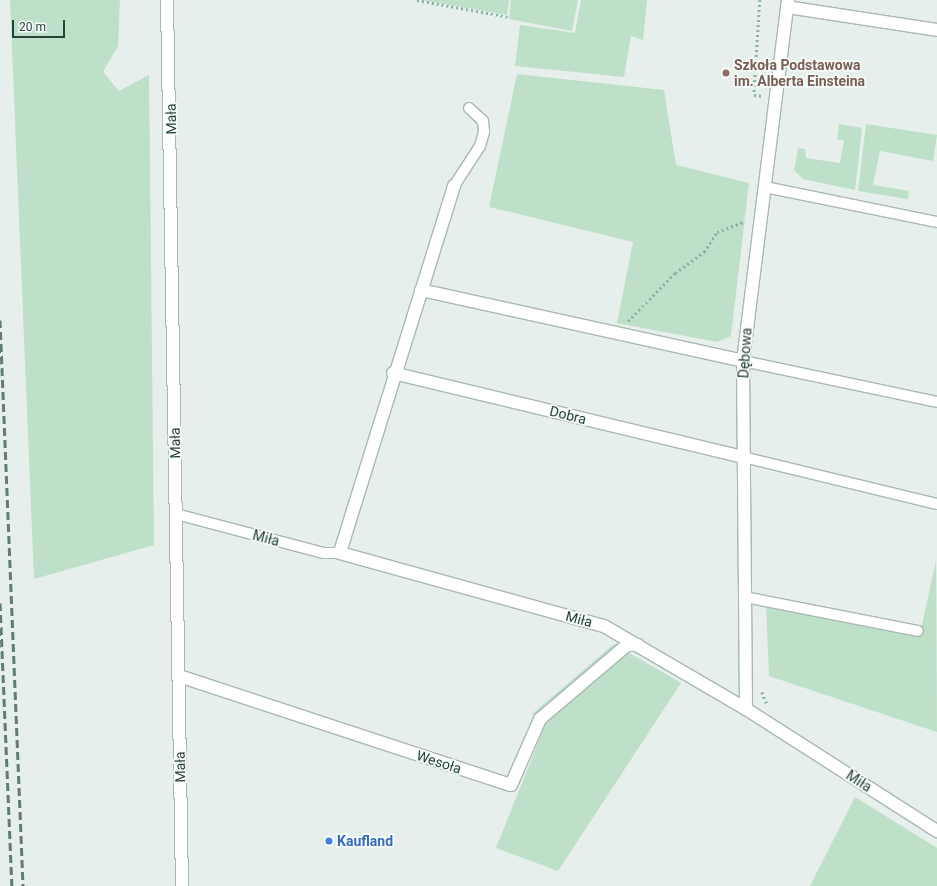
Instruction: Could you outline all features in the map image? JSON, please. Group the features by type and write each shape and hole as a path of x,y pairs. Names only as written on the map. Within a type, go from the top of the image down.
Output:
{"street":[{"name":"Mała","path":"167,0 182,886"},
{"path":"788,3 937,30"},
{"name":"Dębowa","path":"746,709 743,361 788,3"},
{"path":"340,553 393,373 454,186"},
{"path":"421,290 743,361"},
{"name":"Dobra","path":"393,373 743,457"},
{"name":"Miła","path":"340,553 604,626 746,709 937,831"},
{"name":"Wesoła","path":"179,676 511,785 540,719 627,645 638,645"}],"lane":[{"path":"454,186 480,146 484,132 483,121 469,108"},
{"path":"765,187 937,222"},
{"path":"743,361 937,402"},
{"path":"743,457 937,504"},
{"name":"Miła","path":"176,514 324,553 340,553"},
{"path":"745,597 918,631"}],"path":[{"path":"417,0 509,17"},
{"path":"615,332 675,273 704,252 718,232 751,219"},
{"path":"761,689 770,706"}],"green space":[{"path":"10,0 120,0 118,46 103,72 119,91 149,75 154,545 34,579"},
{"path":"421,0 509,0 507,15"},
{"path":"511,0 578,0 572,31 509,19"},
{"path":"581,0 647,0 643,40 631,36 624,77 515,66 520,25 575,33"},
{"path":"517,74 664,90 676,165 749,183 731,336 717,342 617,323 633,242 489,207"},
{"path":"839,124 862,128 855,190 803,179 794,170 798,148 805,149 806,158 840,163 844,140 837,140"},
{"path":"866,124 937,135 933,161 880,151 873,185 909,191 908,199 858,191"},
{"path":"936,560 937,732 769,676 766,602 920,634"},
{"path":"614,644 681,683 558,871 496,848 546,723 532,714"},
{"path":"855,797 937,848 937,886 810,886"}],"railway":[{"path":"0,320 23,886"},
{"path":"0,603 12,886"}],"place":[{"name":"Szkoła Podstawowa im. Alberta Einsteina","path":"726,73"},
{"name":"Kaufland","path":"329,841"}]}
